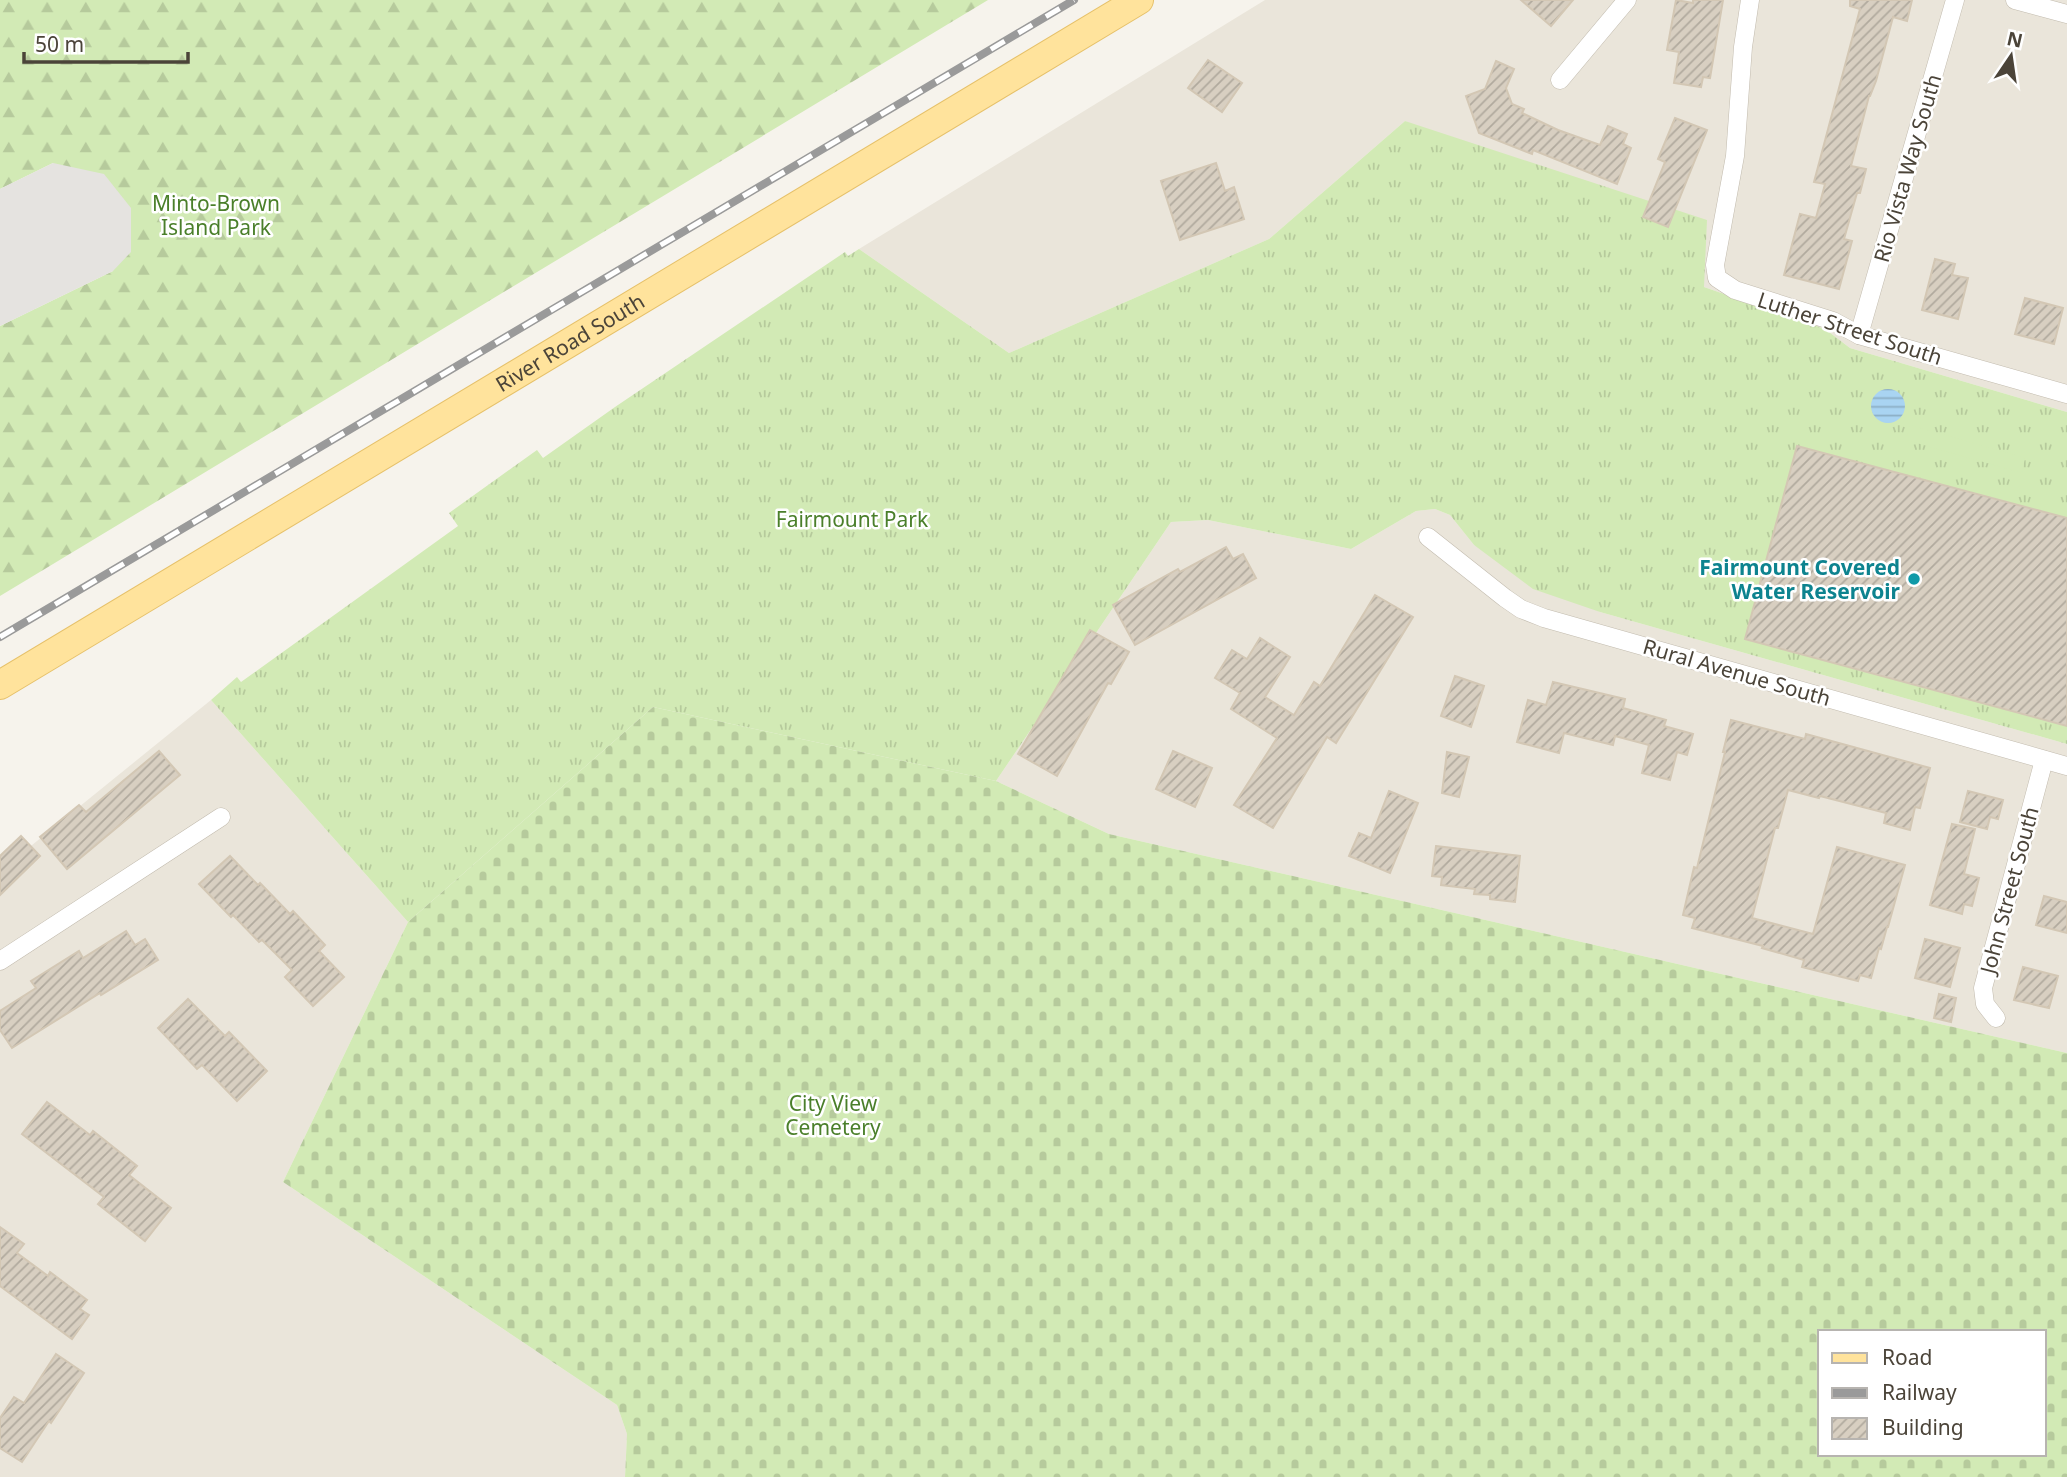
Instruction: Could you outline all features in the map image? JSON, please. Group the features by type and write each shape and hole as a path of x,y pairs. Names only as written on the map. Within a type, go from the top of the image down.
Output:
{"main road":[{"name":"River Road South","path":"0,685 1139,0"}],"street":[{"path":"1560,80 1627,0"},
{"name":"Luther Street South","path":"1751,0 1743,47 1735,156 1715,265 1717,278 1735,290 1833,321 1859,335 2067,394"},
{"name":"Rio Vista Way South","path":"1859,335 1955,0"},
{"path":"2015,0 2067,14"},
{"name":"Rural Avenue South","path":"1428,537 1521,609 1544,618 2067,766"},
{"name":"John Street South","path":"1996,1018 1985,1004 1983,988 2044,760"},
{"path":"0,961 221,817"}],"shaded area":[{"path":"1265,0 2067,0 2067,412 1850,348 1825,329 1704,287 1405,121 1269,239 1009,353 859,249"},
{"path":"53,163 104,174 131,208 131,252 113,271 0,326 0,189"},
{"path":"1435,509 1450,515 1474,545 1600,612 2067,744 2067,1053 1109,834 996,781 1171,522 1208,520 1351,549 1416,511"},
{"path":"211,700 408,922 283,1182 617,1405 627,1434 625,1477 0,1477 0,871"}],"green space":[{"name":"Minto-Brown Island Park","path":"0,0 988,0 0,596 0,326 113,271 53,163 0,189"},
{"name":"Fairmount Park","path":"1405,121 1707,220 1704,287 1825,329 1850,348 2067,412 2067,518 1797,446 1745,639 2067,726 2067,744 1600,612 1533,589 1474,545 1450,515 1435,509 1416,511 1351,549 1208,520 1171,522 996,781 653,707 408,922 211,700 237,677 241,682 458,526 449,513 537,450 543,458 845,252 848,256 859,249 1009,353 1269,239","holes":["1905,405 1892,422 1883,421 1873,414"]},
{"path":"1910,425 2025,458 2022,473 1906,440"},
{"name":"City View Cemetery","path":"653,707 996,781 1109,834 2067,1053 2067,1477 625,1477 627,1434 617,1405 283,1182 408,922"}],"water":[{"path":"1888,389 1900,394 1905,406 1900,418 1888,423 1876,418 1871,406 1876,394"}],"building":[{"path":"1521,0 1573,0 1551,26"},
{"path":"1676,0 1693,3 1693,0 1723,0 1710,78 1703,77 1701,87 1674,83 1679,52 1667,50"},
{"path":"1850,0 1912,0 1907,21 1893,17 1851,166 1866,169 1844,239 1852,241 1839,289 1784,275 1800,214 1816,218 1825,184 1814,182 1860,9 1850,6"},
{"path":"1208,60 1242,83 1222,112 1188,88"},
{"path":"1496,61 1514,69 1506,88 1512,104 1524,109 1522,113 1600,145 1608,126 1627,134 1623,144 1631,148 1617,184 1533,150 1532,154 1479,133 1466,96 1485,89"},
{"path":"1675,118 1707,130 1668,227 1643,217 1665,162 1658,159"},
{"path":"1216,163 1225,191 1234,187 1244,219 1180,240 1161,181"},
{"path":"1935,259 1955,264 1952,275 1968,278 1958,319 1922,310"},
{"path":"2025,298 2063,308 2054,344 2015,334"},
{"name":"Fairmount Covered Water Reservoir","path":"1797,446 2067,518 2067,726 1745,639"},
{"path":"1226,547 1233,559 1243,554 1256,578 1135,645 1113,605 1178,569 1180,572"},
{"path":"1375,595 1413,617 1336,743 1327,737 1273,828 1234,805 1277,738 1231,709 1240,693 1215,678 1232,650 1247,659 1260,638 1290,657 1265,697 1294,715 1314,682 1320,686"},
{"path":"1090,630 1129,652 1111,684 1108,683 1057,776 1018,754"},
{"path":"1455,676 1484,686 1471,727 1441,716"},
{"path":"1553,682 1625,699 1623,708 1666,720 1664,726 1693,734 1687,755 1677,752 1670,780 1642,773 1649,745 1615,736 1613,745 1564,733 1559,753 1517,742 1528,700 1546,705"},
{"path":"1731,720 1805,739 1806,734 1930,768 1920,808 1915,807 1910,830 1884,823 1886,813 1788,790 1778,828 1775,828 1752,918 1813,934 1837,847 1905,865 1871,978 1860,975 1858,981 1802,967 1804,960 1762,948 1763,946 1692,928 1695,918 1683,915 1694,867 1697,868"},
{"path":"159,751 180,775 67,869 40,837 79,805 86,812"},
{"path":"1173,751 1212,768 1195,807 1156,789"},
{"path":"1447,752 1469,757 1459,797 1442,793"},
{"path":"1389,791 1418,803 1390,873 1349,856 1359,833 1371,838"},
{"path":"1968,791 2003,800 1998,819 1990,817 1987,829 1960,822"},
{"path":"1952,824 1975,829 1964,874 1979,878 1972,906 1964,904 1962,914 1930,905"},
{"path":"21,836 40,856 0,895 0,856"},
{"path":"1436,846 1520,856 1515,902 1474,894 1475,889 1441,885 1442,877 1432,876"},
{"path":"230,856 290,914 293,911 325,945 319,951 344,977 313,1006 285,977 292,970 262,940 259,942 233,915 231,917 199,884"},
{"path":"2044,896 2067,902 2067,933 2036,925"},
{"path":"126,931 135,945 145,939 158,960 12,1048 0,1030 0,1011 36,988 31,981 79,951 83,958"},
{"path":"1925,939 1960,948 1950,987 1915,978"},
{"path":"2023,967 2058,976 2049,1008 2014,1000"},
{"path":"1939,994 1956,998 1951,1022 1934,1018"},
{"path":"188,999 225,1036 229,1032 267,1071 237,1101 202,1065 197,1069 158,1028"},
{"path":"47,1102 90,1135 93,1131 137,1166 129,1175 171,1208 145,1241 98,1204 104,1197 22,1134"},
{"path":"0,1227 24,1244 17,1253 48,1276 50,1272 87,1300 80,1309 89,1315 72,1339 0,1286"},
{"path":"56,1354 84,1373 22,1462 0,1448 0,1418 14,1397 24,1403"}],"railway":[{"path":"0,637 1074,0"}],"place":[{"name":"Fairmount Covered Water Reservoir","path":"1914,579"}]}
